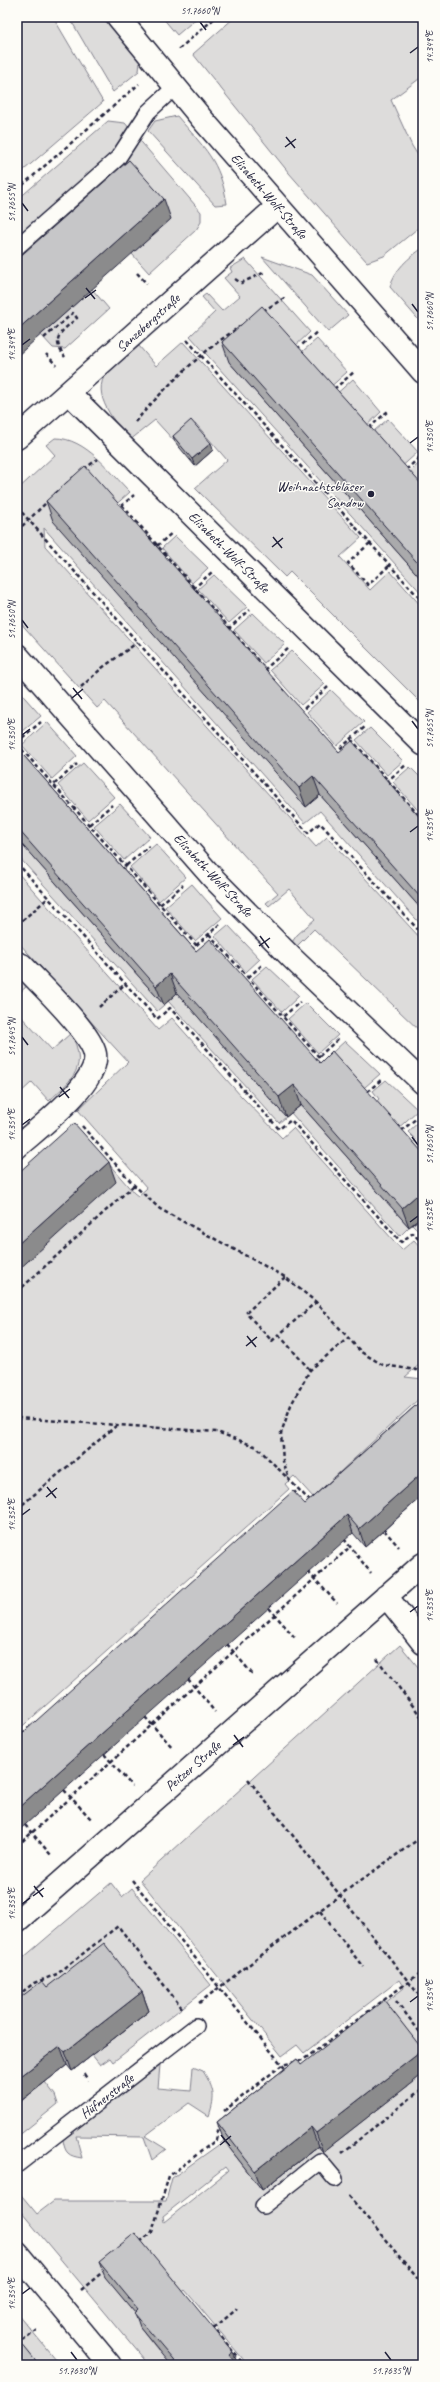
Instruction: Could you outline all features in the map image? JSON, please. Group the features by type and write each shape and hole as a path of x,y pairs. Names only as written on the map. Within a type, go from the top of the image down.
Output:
{"street":[{"name":"Elisabeth-Wolf-Straße","path":"118,17 175,87 423,372"},
{"name":"Sanzebergstraße","path":"17,438 278,206"},
{"name":"Elisabeth-Wolf-Straße","path":"69,393 423,744"},
{"name":"Elisabeth-Wolf-Straße","path":"17,655 213,878 292,958 423,1083"},
{"path":"17,963 22,965 85,1034 95,1054 93,1069 83,1086 17,1146"},
{"name":"Peitzer Straße","path":"17,1921 423,1564"},
{"path":"386,1596 423,1642"},
{"path":"17,2253 110,2365"}],"lane":[{"path":"17,247 118,158 148,112 175,87"},
{"name":"Hüfnerstraße","path":"17,2165 196,2026"},
{"path":"263,2206 320,2161 335,2179"}],"path":[{"path":"17,190 216,17"},
{"path":"137,273 147,284"},
{"path":"260,313 286,296"},
{"path":"44,338 73,313 77,318 59,334 57,342 59,349 65,358"},
{"path":"17,531 67,481 101,457 118,441 152,402 202,356 228,334 247,321"},
{"path":"293,352 318,331"},
{"path":"187,340 423,602"},
{"path":"46,354 56,365"},
{"path":"330,394 354,372"},
{"path":"364,433 388,411"},
{"path":"401,474 423,454"},
{"path":"118,508 137,492"},
{"path":"122,505 270,675"},
{"path":"17,506 308,832 320,823 423,935"},
{"path":"154,549 176,530"},
{"path":"370,543 348,563 368,585 390,565"},
{"path":"191,590 215,569"},
{"path":"223,633 253,607"},
{"path":"139,642 102,668 17,743 197,946"},
{"path":"259,674 292,645"},
{"path":"296,716 332,684"},
{"path":"296,705 306,716"},
{"path":"332,756 370,722"},
{"path":"351,740 423,821 420,824"},
{"path":"332,746 336,751"},
{"path":"382,786 410,761"},
{"path":"46,792 80,762"},
{"path":"81,832 116,802"},
{"path":"118,874 152,843"},
{"path":"17,864 157,1019 170,1008 279,1129 290,1120 401,1242 413,1233 423,1244"},
{"path":"152,912 186,882"},
{"path":"17,925 48,898"},
{"path":"188,953 223,922"},
{"path":"209,934 319,1057"},
{"path":"240,984 263,964"},
{"path":"78,1027 125,984"},
{"path":"275,1024 306,998"},
{"path":"310,1064 344,1034"},
{"path":"362,1096 387,1075"},
{"path":"396,1135 423,1113"},
{"path":"81,1124 134,1185 160,1209 285,1277 316,1302 361,1352 383,1365 423,1371"},
{"path":"17,1292 134,1185"},
{"path":"285,1277 246,1313 272,1342 316,1302"},
{"path":"279,1335 310,1370"},
{"path":"288,1478 283,1461 281,1433 291,1405 310,1370 348,1338"},
{"path":"17,1418 218,1432 257,1447 313,1504"},
{"path":"17,1509 118,1425"},
{"path":"287,1499 299,1489"},
{"path":"384,1530 399,1547"},
{"path":"341,1536 371,1573"},
{"path":"17,1846 350,1546"},
{"path":"308,1572 337,1603"},
{"path":"269,1608 296,1639"},
{"path":"227,1644 254,1676"},
{"path":"377,1659 423,1719"},
{"path":"188,1679 216,1712"},
{"path":"146,1717 175,1749"},
{"path":"17,1738 35,1722"},
{"path":"104,1754 133,1788"},
{"path":"248,1779 423,2000"},
{"path":"64,1790 95,1823"},
{"path":"25,1825 56,1860"},
{"path":"220,1987 340,1895 423,1836"},
{"path":"132,1880 220,1987 290,2076"},
{"path":"320,1911 363,1967"},
{"path":"17,1996 34,1983 57,1974 118,1926 186,2013"},
{"path":"224,2111 282,2065 303,2060 408,1980 423,1971"},
{"path":"396,2000 423,2036"},
{"path":"325,2167 423,2088"},
{"path":"134,2247 152,2232 169,2176 216,2140 221,2120"},
{"path":"335,2179 423,2284"},
{"path":"79,2291 110,2266"},
{"path":"210,2332 237,2309"},
{"path":"17,2345 38,2328"},
{"path":"214,2328 244,2365"}],"shaded area":[{"path":"17,17 53,17 103,102 17,176"},
{"path":"69,17 98,17 111,25 140,62 139,71 113,92"},
{"path":"162,17 198,17 177,35"},
{"path":"235,17 423,17 423,76 391,100 412,146 423,163 423,224 384,256 367,262 289,173 193,54"},
{"path":"177,116 210,156 220,176 227,204 215,205 148,131 155,121"},
{"path":"108,121 125,123 201,212 201,222 196,230 149,273 132,254 171,219 17,285 17,200"},
{"path":"423,248 423,325 390,287 395,275 403,264"},
{"path":"262,257 312,275 348,315 328,332"},
{"path":"245,259 310,332 291,350 229,362 423,581 423,595 190,336 215,312 202,297 206,294 222,311 240,296 224,278 232,272 230,268"},
{"path":"92,289 109,309 65,349 53,348 41,335"},
{"path":"317,339 347,372 327,390 297,356"},
{"path":"183,342 361,538 340,557 370,590 390,571 423,608 423,705 290,572 285,577 195,488 227,460 196,424 175,442 155,420 129,441 112,417 103,399 101,390 102,381 107,372 139,346 156,366"},
{"path":"353,379 381,412 362,430 333,397"},
{"path":"388,419 418,452 398,470 368,436"},
{"path":"55,438 77,444 87,450 106,466 130,492 112,508 306,807 320,795 423,911 423,927 320,811 305,823 44,528 45,546 316,847 327,837 423,941 423,1034 314,929 296,947 292,942 297,935 315,919 289,889 269,906 266,903 278,893 105,701 97,708 17,619 17,490 55,455 46,445"},
{"path":"423,460 423,499 404,477"},
{"path":"175,536 208,568 192,583 162,548"},
{"path":"214,575 247,607 229,623 198,589"},
{"path":"253,613 285,644 264,663 234,630"},
{"path":"292,651 325,684 301,705 270,670"},
{"path":"17,689 41,716 17,736"},
{"path":"331,690 364,722 337,746 307,712"},
{"path":"47,722 77,756 52,779 22,745"},
{"path":"370,728 403,761 387,775 356,740"},
{"path":"83,763 114,797 88,820 58,785"},
{"path":"410,767 423,780 423,816 393,782"},
{"path":"120,804 150,837 124,860 94,826"},
{"path":"17,839 164,1005 157,1011 17,855"},
{"path":"156,844 186,877 159,901 130,867"},
{"path":"17,872 158,1030 172,1018 241,1096 282,1138 293,1128 402,1250 414,1240 423,1250 423,1364 420,1364 405,1377 423,1379 423,1395 313,1497 294,1476 285,1484 289,1489 17,1731 17,1271 76,1126 134,1193 138,1196 147,1188 78,1110 128,1062 17,941"},
{"path":"192,884 222,918 195,941 165,907"},
{"path":"228,925 260,959 246,972 215,936"},
{"path":"267,966 299,996 282,1012 252,979"},
{"path":"17,978 27,986 17,995"},
{"path":"177,993 286,1117 279,1123 168,1001"},
{"path":"306,1003 338,1035 318,1053 288,1019"},
{"path":"17,1012 52,1050 71,1033 76,1045 78,1064 76,1071 49,1101 32,1082 17,1096"},
{"path":"345,1041 380,1074 358,1093 324,1060"},
{"path":"386,1080 418,1110 393,1133 371,1107 379,1099 373,1091"},
{"path":"300,1104 409,1227 400,1236 291,1113"},
{"path":"423,1118 423,1166 407,1148 416,1140 408,1132"},
{"path":"423,1216 423,1236 412,1225"},
{"path":"400,1645 423,1673 423,2059 310,2062 404,1988 399,1980 304,2053 297,2045 282,2056 140,1880"},
{"path":"111,1883 122,1897 132,1888 211,1985 113,2062 110,2058 100,2065 92,2055 149,2011 17,2025 17,1963"},
{"path":"160,2065 158,2088 191,2091 193,2067 203,2071 213,2092 213,2103 209,2116 189,2103 145,2136 166,2149 152,2160 144,2137 76,2136 82,2158 70,2155 66,2151 63,2140"},
{"path":"423,2074 423,2365 248,2365 185,2290 140,2327 158,2350 162,2347 177,2365 149,2365 17,2207 17,2190 37,2214 54,2201 166,2201 172,2178 224,2141 262,2190 318,2146 323,2152","holes":["225,2167 228,2171 164,2222 163,2216"]},
{"path":"45,2082 55,2095 58,2104 17,2137 17,2104"},
{"path":"17,2313 60,2365 32,2365 17,2346"}],"building":[{"path":"129,160 164,199 17,330 17,259"},
{"path":"262,306 423,486 423,569 222,342"},
{"path":"191,420 211,443 192,459 173,436"},
{"path":"85,466 339,752 352,741 423,821 423,897 421,898 313,776 299,788 46,501"},
{"path":"17,748 196,951 210,939 320,1063 332,1051 423,1153 423,1205 416,1196 402,1208 294,1085 279,1097 170,974 156,986 17,828"},
{"path":"74,1123 109,1162 17,1245 17,1174"},
{"path":"423,1399 423,1472 359,1529 347,1515 17,1809 17,1738 293,1491 305,1504"},
{"path":"104,1943 142,1992 65,2052 60,2046 17,2079 17,2000 42,1981 47,1987"},
{"path":"384,2000 423,2050 316,2133 311,2127 255,2171 217,2122 297,2059 301,2065"},
{"path":"135,2233 233,2352 229,2355 237,2365 178,2365 134,2313 138,2309 99,2262"},
{"path":"17,2338 38,2364 37,2365 17,2365"}],"place":[{"name":"Weihnachtsbläser Sandow","path":"371,494"}]}
